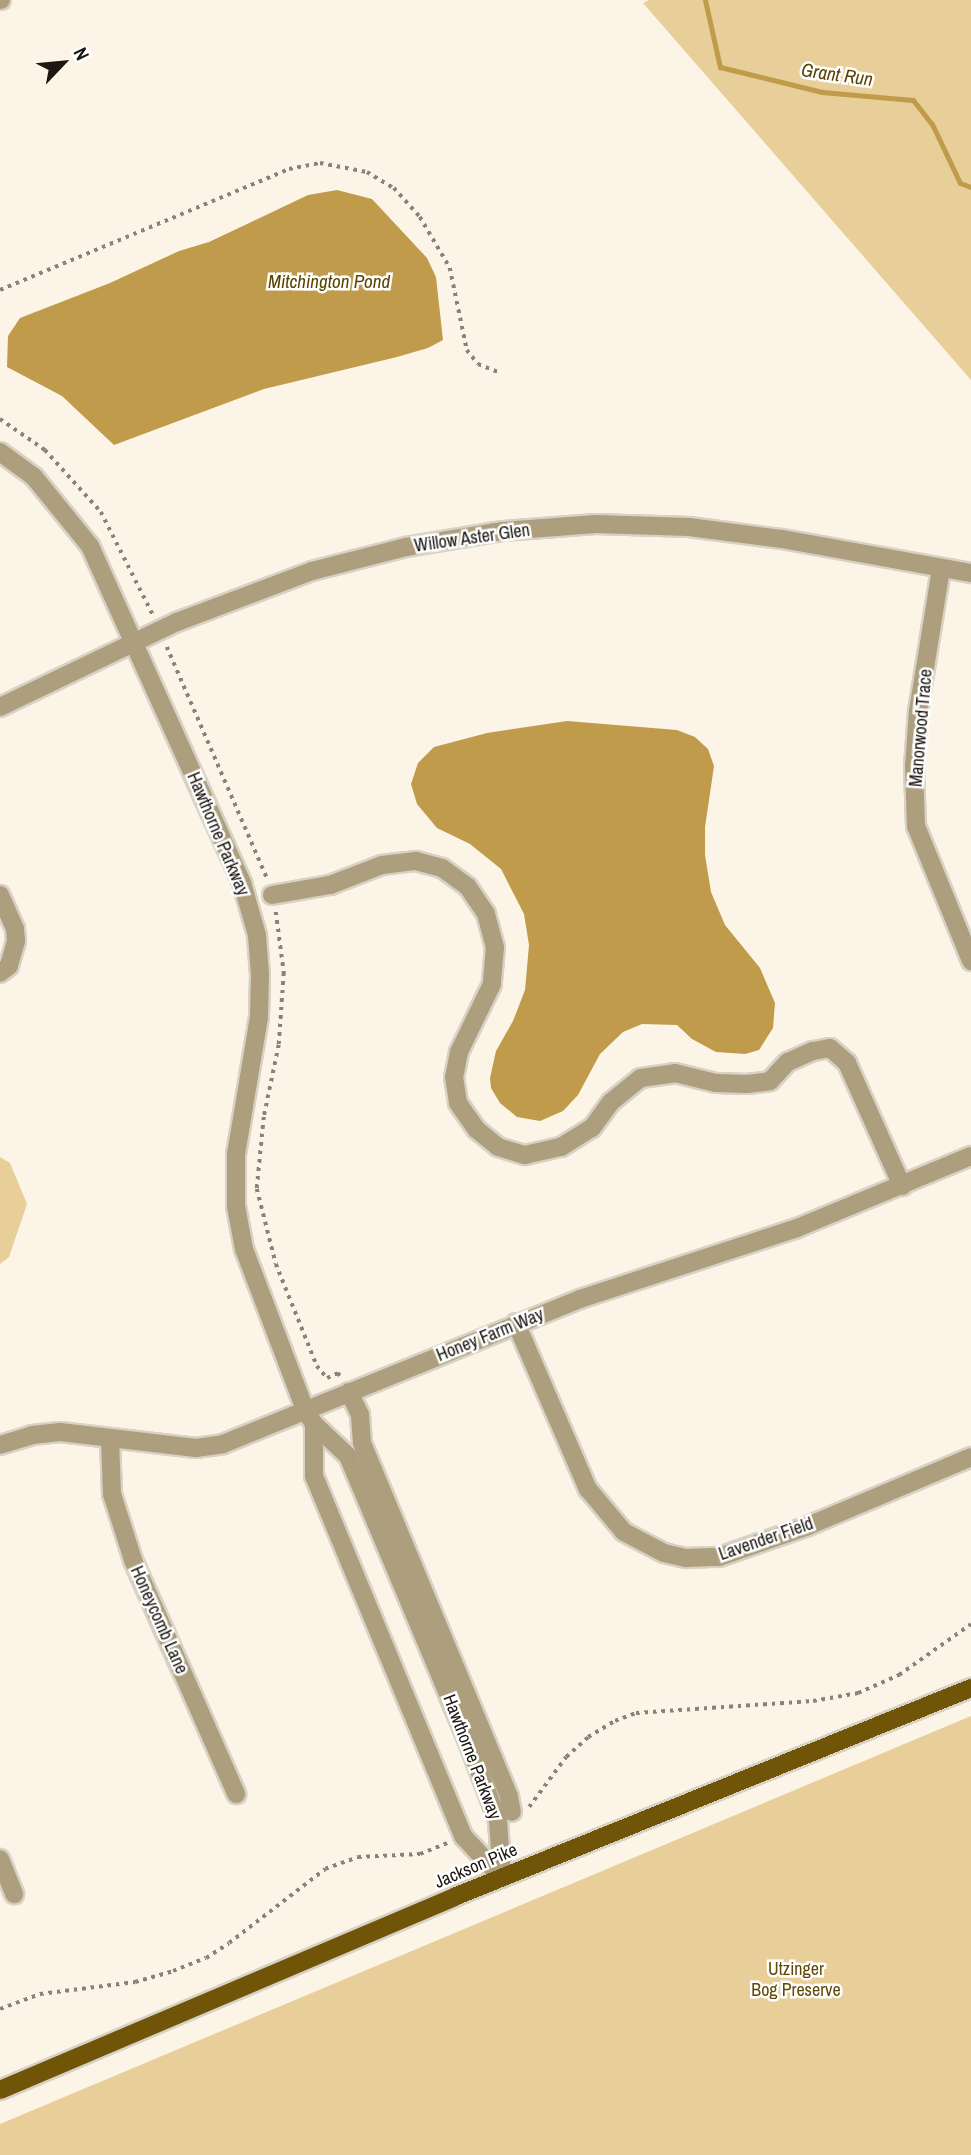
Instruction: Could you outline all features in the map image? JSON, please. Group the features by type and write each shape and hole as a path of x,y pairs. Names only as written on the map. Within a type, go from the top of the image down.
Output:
{"main road":[{"name":"Jackson Pike","path":"0,2090 502,1878 971,1688"}],"street":[{"name":"Hawthorne Parkway","path":"0,452 33,477 90,546 242,883 257,935 259,1017 236,1154 236,1206 244,1248 310,1418 314,1476 463,1836 502,1878"},
{"name":"Willow Aster Glen","path":"0,707 160,630 312,570 406,547 516,530 596,524 689,527 782,539 971,573"},
{"name":"Manorwood Trace","path":"941,569 918,711 914,767 915,826 971,961"},
{"path":"272,895 330,885 382,865 416,861 442,868 468,887 486,914 495,947 492,985 458,1052 454,1077 458,1103 476,1129 498,1147 525,1155 561,1147 592,1128 611,1101 641,1078 675,1073 716,1083 747,1084 770,1081 788,1062 813,1051 830,1048 847,1063 902,1186"},
{"path":"0,895 15,929 16,942 9,966 0,973"},
{"name":"Honey Farm Way","path":"0,1445 32,1435 60,1432 196,1448 223,1444 310,1418 349,1392 516,1323 580,1299 797,1228 971,1156"},
{"name":"Lavender Field","path":"516,1323 588,1489 624,1532 664,1553 686,1558 719,1557 808,1525 971,1457"},
{"path":"349,1392 359,1415 362,1443 509,1797 512,1812"},
{"name":"Hawthorne Parkway","path":"310,1418 348,1456 467,1739 498,1820 502,1878"},
{"name":"Honeycomb Lane","path":"110,1438 112,1494 133,1560 236,1794"},
{"path":"0,1859 14,1894"}],"path":[{"path":"0,290 289,169 320,163 366,172 394,188 420,218 450,268 467,350 478,364 500,373"},
{"path":"0,419 45,450 102,512 160,630 272,895 284,973 279,1045 264,1117 257,1189 276,1265 317,1366 327,1378 338,1373 349,1392"}],"green space":[{"path":"649,0 971,0 971,380 643,3"},
{"path":"0,1157 10,1163 27,1204 9,1257 0,1264"},
{"name":"Utzinger Bog Preserve","path":"971,1716 971,2155 0,2155 0,2124"}],"water":[{"name":"Mitchington Pond","path":"337,190 372,199 427,258 436,277 443,340 428,348 397,357 264,389 114,445 62,396 7,367 8,336 20,318 110,283 179,251 209,242 308,195"},
{"path":"567,721 677,730 695,737 708,749 714,766 705,827 705,855 711,892 725,925 760,968 775,1003 773,1028 759,1050 745,1054 716,1052 692,1039 677,1025 642,1024 623,1032 600,1054 578,1095 563,1111 540,1121 517,1117 500,1103 491,1088 490,1078 496,1051 513,1021 525,990 529,945 524,914 501,869 470,844 437,828 417,804 411,784 418,763 434,747 487,733"}],"waterway":[{"name":"Grant Run","path":"705,0 720,67 822,92 913,100 932,124 960,183 971,187"}]}
